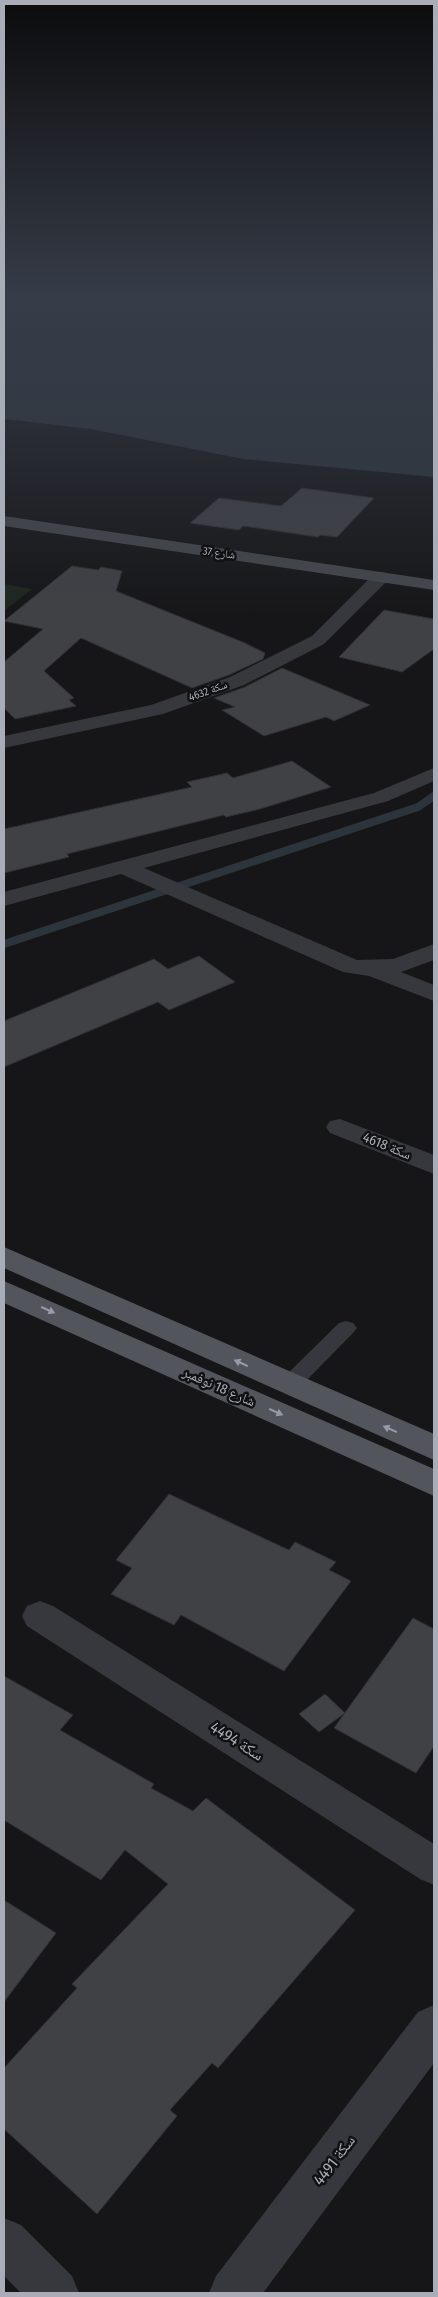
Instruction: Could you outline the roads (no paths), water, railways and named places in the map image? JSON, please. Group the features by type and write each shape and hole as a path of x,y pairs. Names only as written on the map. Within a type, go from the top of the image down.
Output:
{"main road":[{"path":"4,1257 290,1384 430,1440"},
{"name":"شارع 18 نوفمبر","path":"4,1290 434,1483"}],"street":[{"name":"شارع 37","path":"4,521 434,585"},
{"name":"سكة 4632","path":"4,742 156,710 237,681 318,640 381,577"},
{"path":"4,899 125,868 381,797 434,774"},
{"path":"125,868 341,964 376,970 434,994"},
{"path":"376,970 400,967 434,951"},
{"name":"سكة 4618","path":"340,1127 434,1165"},
{"name":"سكة 4494","path":"40,1616 434,1866"},
{"name":"سكة 4491","path":"233,2293 434,2027"},
{"path":"4,2242 55,2293"}],"lane":[{"path":"290,1384 346,1328"}],"waterway":[{"path":"4,944 418,807 434,796"}]}
